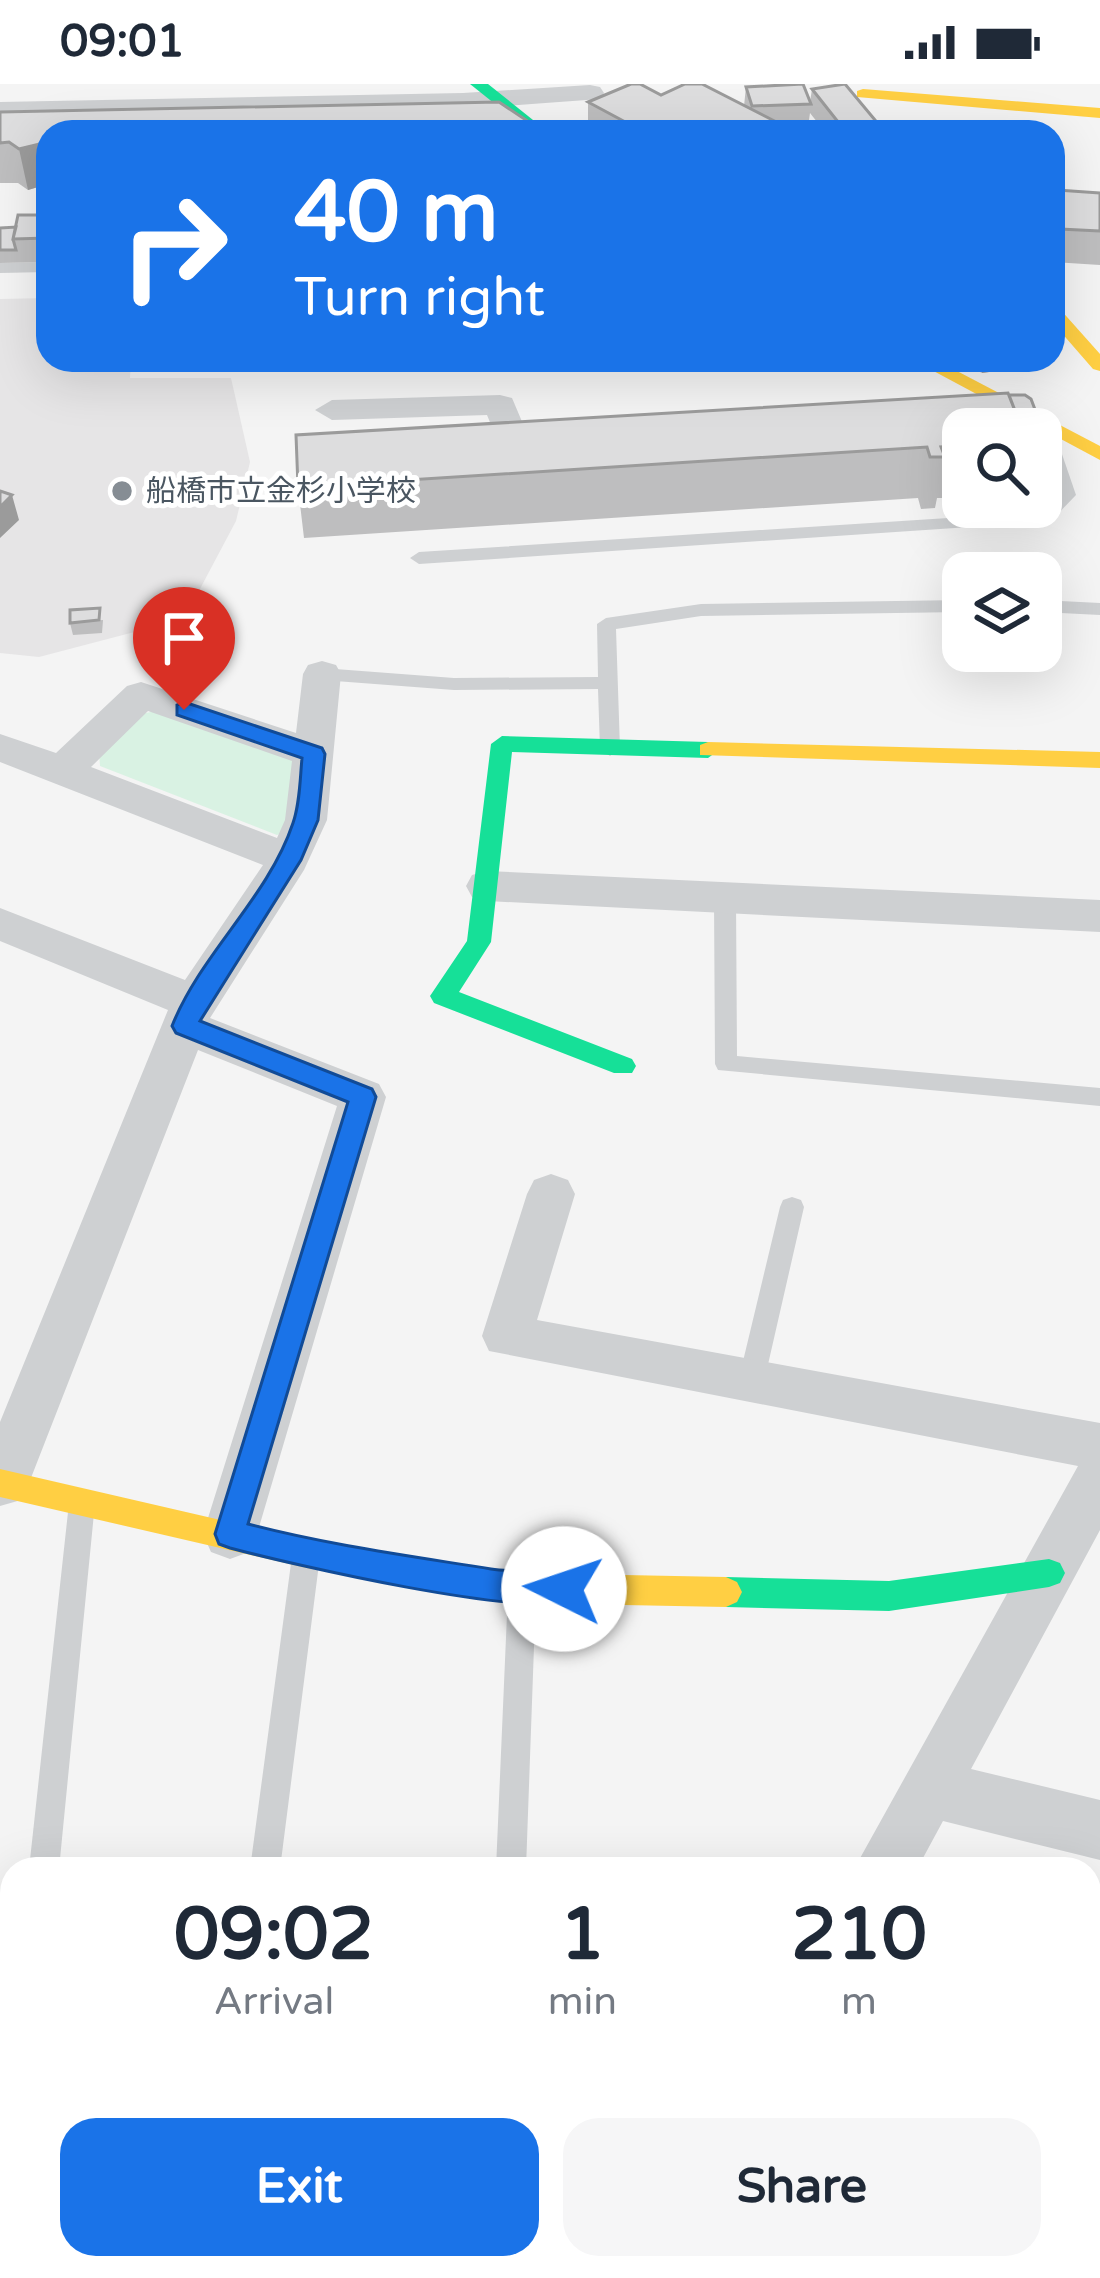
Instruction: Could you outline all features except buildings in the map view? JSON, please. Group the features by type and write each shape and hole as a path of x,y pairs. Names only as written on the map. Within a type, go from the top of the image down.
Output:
{"street":[{"path":"859,89 1100,112"},
{"path":"859,89 886,120"},
{"path":"0,110 485,91 590,93"},
{"path":"485,91 524,120"},
{"path":"1065,326 1100,365"},
{"path":"945,372 1012,408"},
{"path":"332,410 500,405 513,442 583,439"},
{"path":"1062,434 1100,454"},
{"path":"322,674 306,820 290,860 190,1014 1,1483 307,1554 522,1588 889,1596 1049,1573"},
{"path":"62,771 141,695 314,754"},
{"path":"623,1066 443,996 479,942 502,745 1100,760"},
{"path":"0,747 290,860"},
{"path":"487,886 1100,916"},
{"path":"3,933 190,1014 363,1097 230,1534"},
{"path":"550,1194 507,1336 1100,1447"},
{"path":"891,1857 1100,1478"},
{"path":"930,1787 1100,1831"}],"lane":[{"path":"0,268 36,267"},
{"path":"419,558 942,525"},
{"path":"610,748 606,624 701,610 942,606"},
{"path":"1062,607 1100,609"},
{"path":"322,674 454,684 609,683"},
{"path":"725,899 726,1064 1100,1096"},
{"path":"751,1382 792,1207"},
{"path":"45,1857 82,1500"},
{"path":"268,1857 307,1554"},
{"path":"512,1857 522,1588"}],"shaded area":[{"name":"船橋市立金杉小学校","path":"36,298 36,372 231,378 250,462 236,521 184,619 39,657 0,653 0,299"}],"green space":[{"path":"155,711 291,759 296,770 295,827 277,835 100,766 99,752 137,715"}],"traffic: fast":[{"path":"478,84 524,120"},
{"path":"623,1066 443,996 479,942 502,744 708,750"},
{"path":"726,1592 889,1596 1049,1573"}],"traffic: slow":[{"path":"863,94 1100,113"},
{"path":"1065,326 1100,365"},
{"path":"945,372 1100,454"},
{"path":"708,750 1100,760"},
{"path":"0,1483 307,1554 522,1588 726,1592"}],"place":[{"name":"船橋市立金杉小学校","path":"122,491"}],"route":[{"path":"184,710 314,754 306,820 290,860 194,1002 185,1026 363,1097 230,1534 307,1554 522,1588 564,1589"}]}
